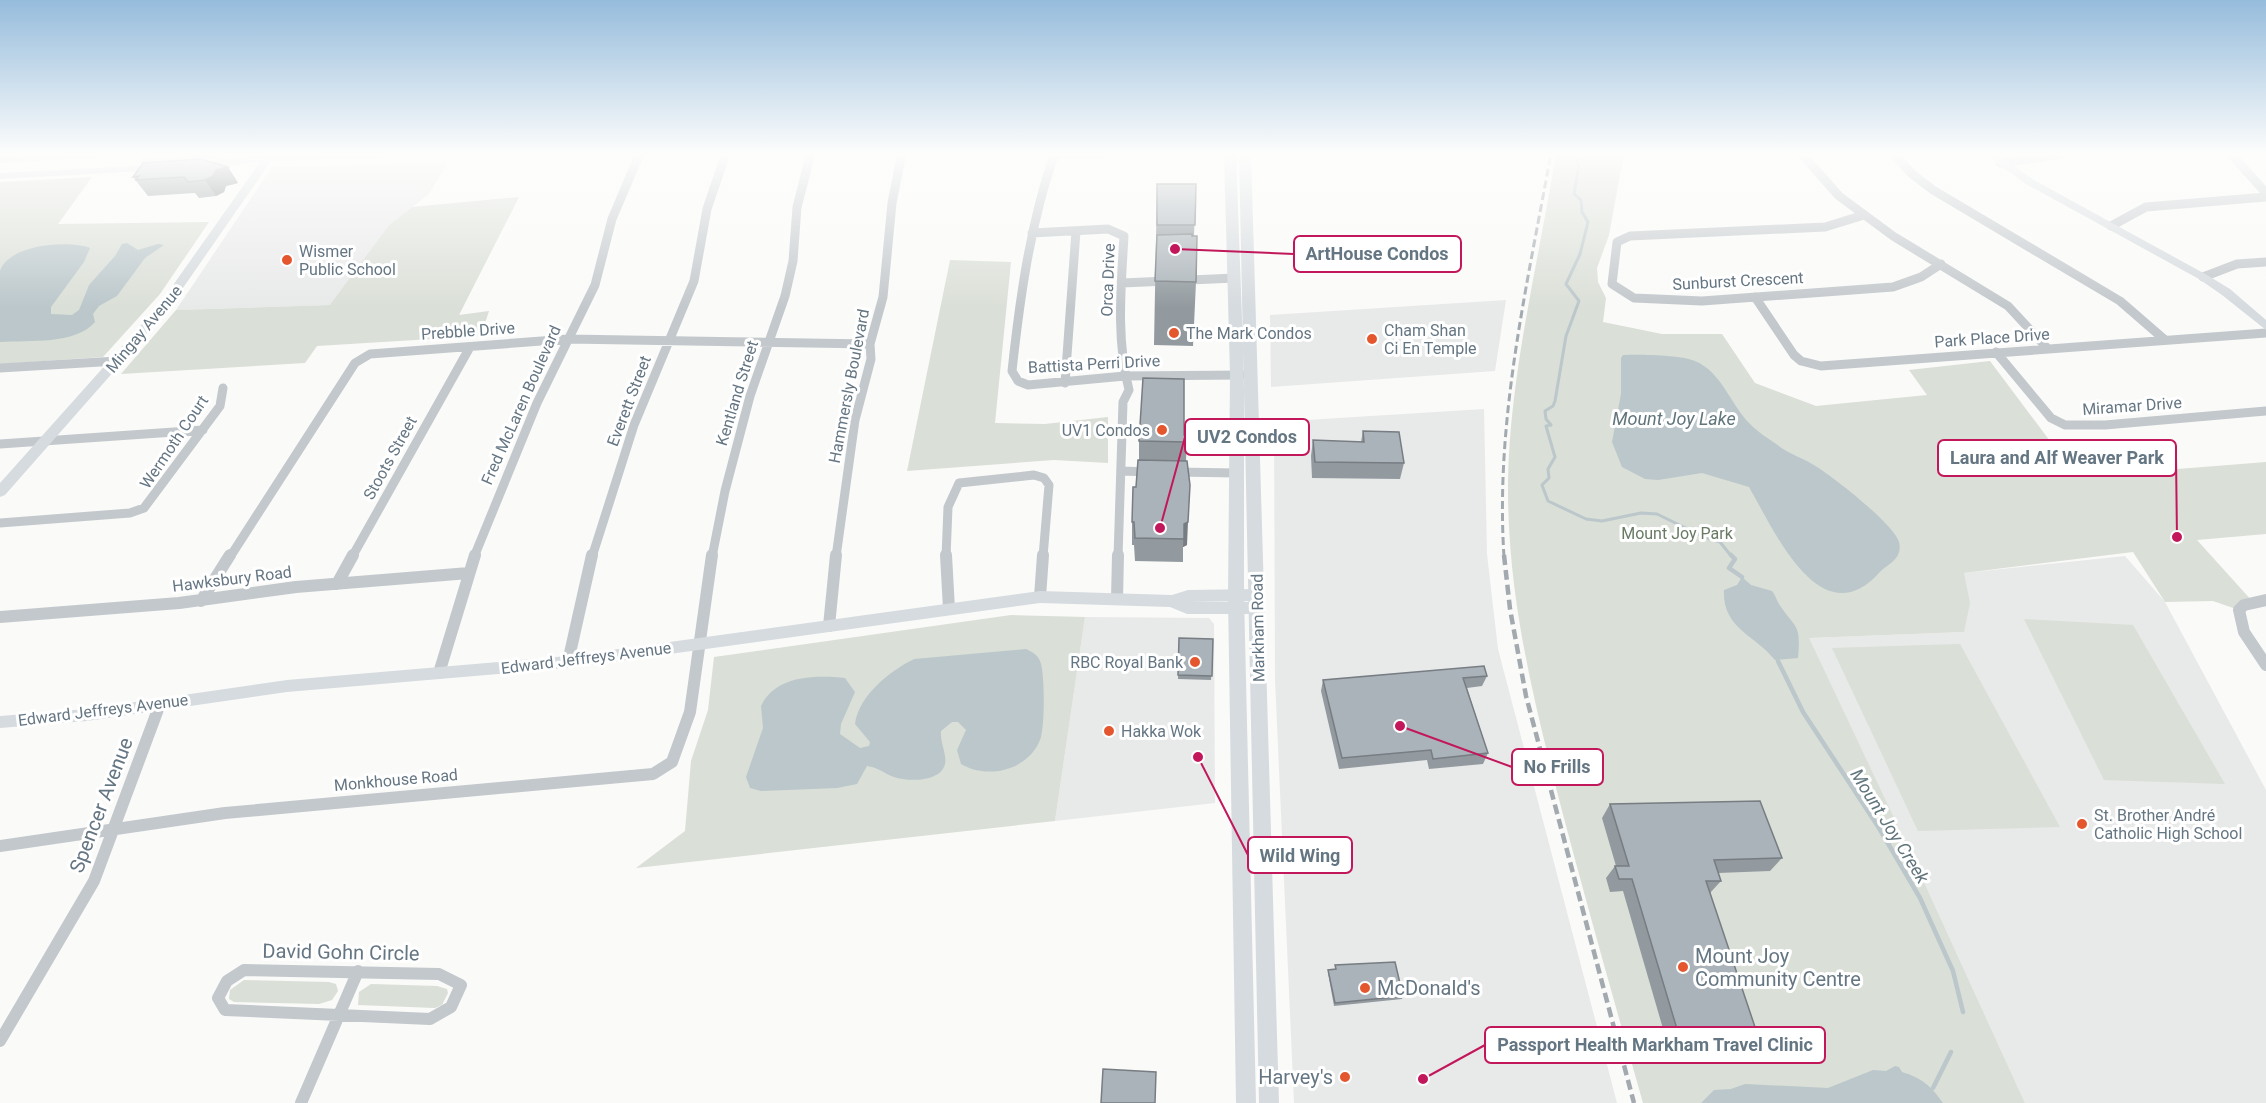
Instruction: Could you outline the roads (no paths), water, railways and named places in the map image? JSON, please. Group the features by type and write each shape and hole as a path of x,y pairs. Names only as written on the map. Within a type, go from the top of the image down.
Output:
{"main road":[{"name":"Markham Road","path":"1232,204 1257,602 1269,1103"},
{"name":"Markham Road","path":"1245,204 1244,375 1237,473 1237,602 1246,1103"}],"street":[{"name":"Mingay Avenue","path":"0,492 176,292 236,204"},
{"name":"Fred McLaren Boulevard","path":"440,673 469,573 533,411 595,285 612,219 618,204"},
{"name":"Everett Street","path":"568,662 595,544 634,425 694,281 709,204"},
{"name":"Kentland Street","path":"697,644 730,470 768,343 785,296 793,261 798,204"},
{"name":"Hammersly Boulevard","path":"829,626 831,591 845,485 855,420 871,359 870,344 883,297 892,204"},
{"name":"Battista Perri Drive","path":"1040,204 1022,283 1012,371 1017,381 1028,385 1125,376 1244,375"},
{"path":"1851,204 1864,215 2008,306 2047,348"},
{"path":"1957,204 2120,301 2165,340"},
{"path":"2073,204 2203,277 2226,292 2266,326"},
{"path":"2111,226 2146,207 2171,204"},
{"name":"Sunburst Crescent","path":"1864,215 1825,227 1630,236 1617,242 1612,284 1634,298 1702,302 1893,287 1921,278 1941,264"},
{"name":"Orca Drive","path":"1076,231 1108,229 1124,236 1122,363 1129,390 1124,402 1117,599"},
{"path":"1032,233 1076,231 1065,383"},
{"path":"2203,277 2237,264 2266,262"},
{"path":"1122,283 1235,278"},
{"name":"Park Place Drive","path":"1755,297 1794,355 1821,366 2266,333"},
{"name":"Prebble Drive","path":"201,601 355,363 375,353 568,339 870,344"},
{"name":"Stoots Street","path":"337,584 470,347"},
{"name":"Miramar Drive","path":"1996,352 2051,418 2065,425 2105,425 2266,411"},
{"path":"0,368 117,361"},
{"name":"Wermoth Court","path":"0,523 138,511 153,499 220,406 223,388"},
{"path":"0,444 203,430"},
{"path":"1121,471 1237,473"},
{"path":"949,609 947,526 950,497 959,483 974,481 1034,475 1044,478 1049,485 1040,597"},
{"name":"Hawksbury Road","path":"0,617 201,601 337,584 469,573"},
{"name":"Edward Jeffreys Avenue","path":"0,722 87,715 287,686 568,662 1040,597 1172,601 1186,608 1257,602"},
{"path":"2266,600 2244,605 2239,610 2238,616 2241,627 2266,665"},
{"name":"Monkhouse Road","path":"0,846 225,813 653,774 672,762 687,723 692,702 697,644"},
{"name":"Spencer Avenue","path":"0,1041 94,881 115,830 160,704"},
{"name":"David Gohn Circle","path":"244,970 358,970 439,974 461,985 456,1005 443,1016 430,1019 339,1014 225,1010 218,998 227,981 244,970"},
{"path":"301,1103 358,970"}],"water":[{"path":"127,243 138,250 158,244 164,245 145,258 117,296 99,306 93,314 95,322 76,335 64,338 0,342 0,271 6,262 15,255 40,246 68,244 90,248 84,262 51,307 51,314 72,315 79,310 89,285 115,256 122,244"},
{"name":"Mount Joy Lake","path":"1623,355 1680,357 1704,366 1719,381 1754,428 1832,478 1874,512 1895,534 1899,542 1899,553 1893,561 1857,590 1837,593 1818,585 1801,570 1786,550 1749,487 1702,473 1658,480 1645,479 1622,467 1612,442 1621,394 1621,358"},
{"path":"1742,577 1751,585 1772,591 1798,632 1798,658 1775,660 1734,622 1728,613 1724,590 1737,585"},
{"path":"1026,649 1037,657 1042,667 1044,713 1040,740 1026,759 1017,765 995,771 983,771 961,764 957,750 966,730 958,722 952,722 941,731 945,764 942,770 931,777 915,780 900,779 867,766 857,784 837,788 761,791 750,788 746,777 763,728 761,706 776,688 797,679 809,677 845,678 855,692 841,724 840,734 860,748 869,746 870,742 855,724 863,703 877,685 905,664 914,659"},
{"path":"1895,1066 1899,1067 1902,1072 1926,1083 1943,1103 1701,1103 1714,1090 1731,1089 1745,1084 1828,1088 1873,1070 1886,1071"}],"waterway":[{"name":"Mount Joy Creek","path":"1581,204 1582,212 1588,222 1580,254 1566,284 1579,301 1566,336 1555,401 1553,406 1545,411 1546,419 1551,425 1546,426 1555,457 1548,469 1549,478 1542,485 1548,501 1586,519 1602,521 1641,513 1657,514 1704,537 1720,542 1732,557"},
{"name":"Mount Joy Creek","path":"1731,555 1735,559 1729,568 1742,577"},
{"name":"Mount Joy Creek","path":"1778,661 1803,712 1879,828 1920,898 1953,971 1963,1012"},
{"name":"Mount Joy Creek","path":"1933,1088 1951,1052"}],"railway":[{"path":"1504,557 1502,506 1509,404 1523,304 1541,204"},
{"path":"1504,555 1510,609 1526,696 1634,1103"}],"place":[{"name":"ArtHouse Condos","path":"1175,249"},
{"name":"Wismer Public School","path":"287,260"},
{"name":"The Mark Condos","path":"1174,333"},
{"name":"Cham Shan Ci En Temple","path":"1372,339"},
{"name":"UV1 Condos","path":"1162,430"},
{"name":"UV2 Condos","path":"1160,528"},
{"name":"Laura and Alf Weaver Park","path":"2177,537"},
{"name":"RBC Royal Bank","path":"1195,662"},
{"name":"No Frills","path":"1400,726"},
{"name":"Hakka Wok","path":"1109,731"},
{"name":"Wild Wing","path":"1198,757"},
{"name":"St. Brother André Catholic High School","path":"2082,824"},
{"name":"Mount Joy Community Centre","path":"1683,967"},
{"name":"McDonald's","path":"1365,988"},
{"name":"Harvey's","path":"1345,1077"},
{"name":"Passport Health Markham Travel Clinic","path":"1423,1079"}],"park label":[{"name":"Mount Joy Park","path":"1677,533"}]}
